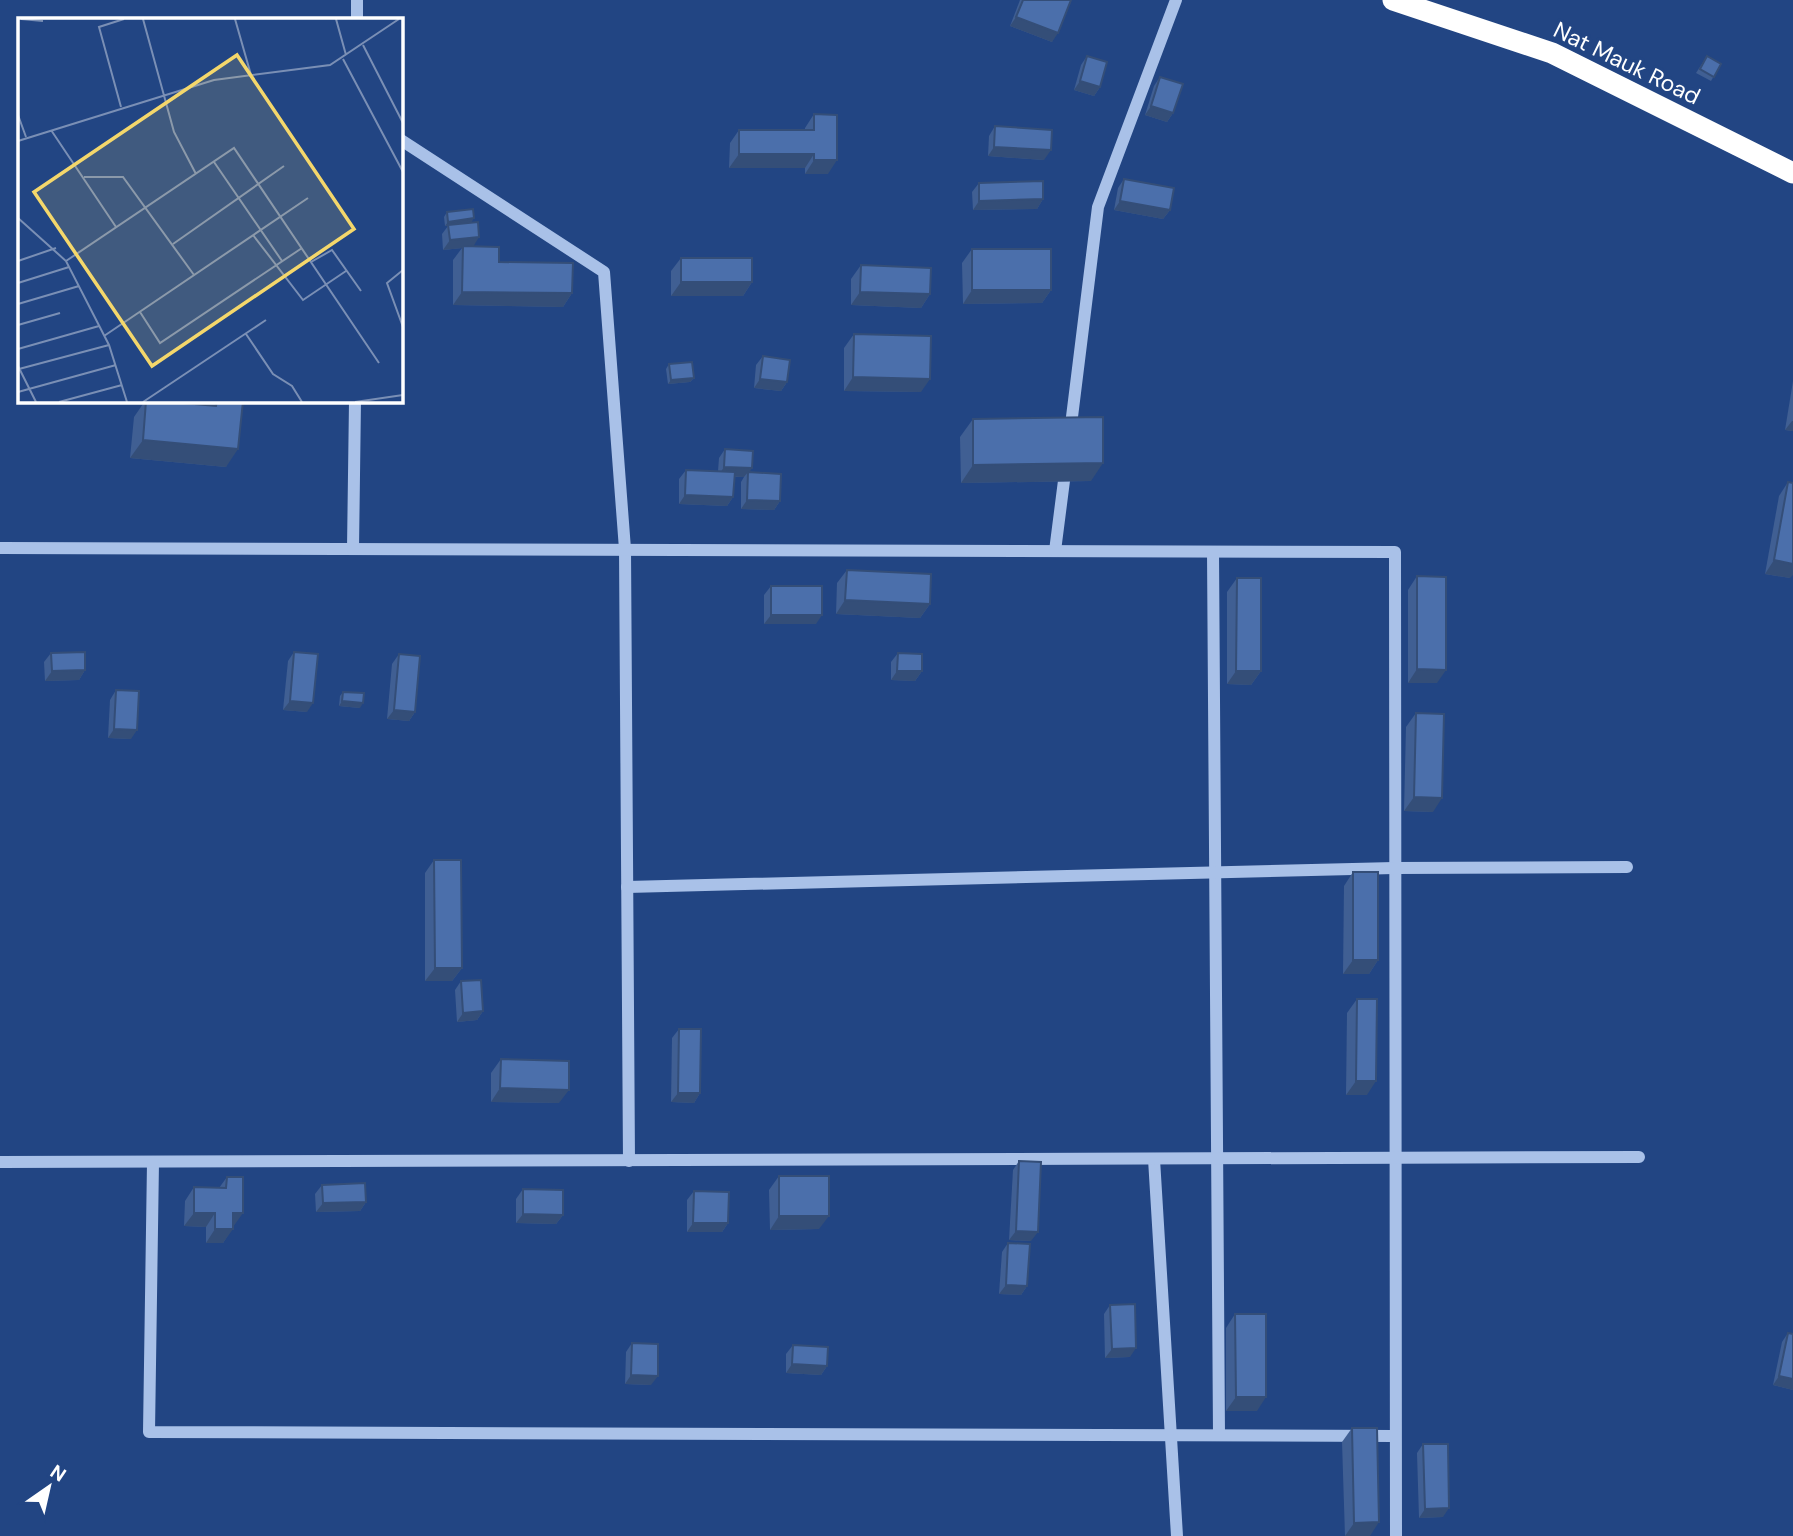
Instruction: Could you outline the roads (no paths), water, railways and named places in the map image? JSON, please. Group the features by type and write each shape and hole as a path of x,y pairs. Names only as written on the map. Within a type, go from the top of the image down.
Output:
{"highway":[{"name":"Nat Mauk Road","path":"1393,0 1552,53 1793,173"}],"street":[{"path":"357,0 357,18"},
{"path":"1069,441 1098,207 1176,0"},
{"path":"402,141 604,272 625,550 629,1161"},
{"path":"353,549 355,402"},
{"path":"1055,551 1067,455"},
{"path":"0,548 1395,552 1393,1158 1396,1536"},
{"path":"1213,552 1219,1436"},
{"path":"627,887 1394,868 1627,867"},
{"path":"0,1162 1639,1157"},
{"path":"1154,1159 1177,1536"},
{"path":"153,1163 149,1432 1395,1436"}]}
